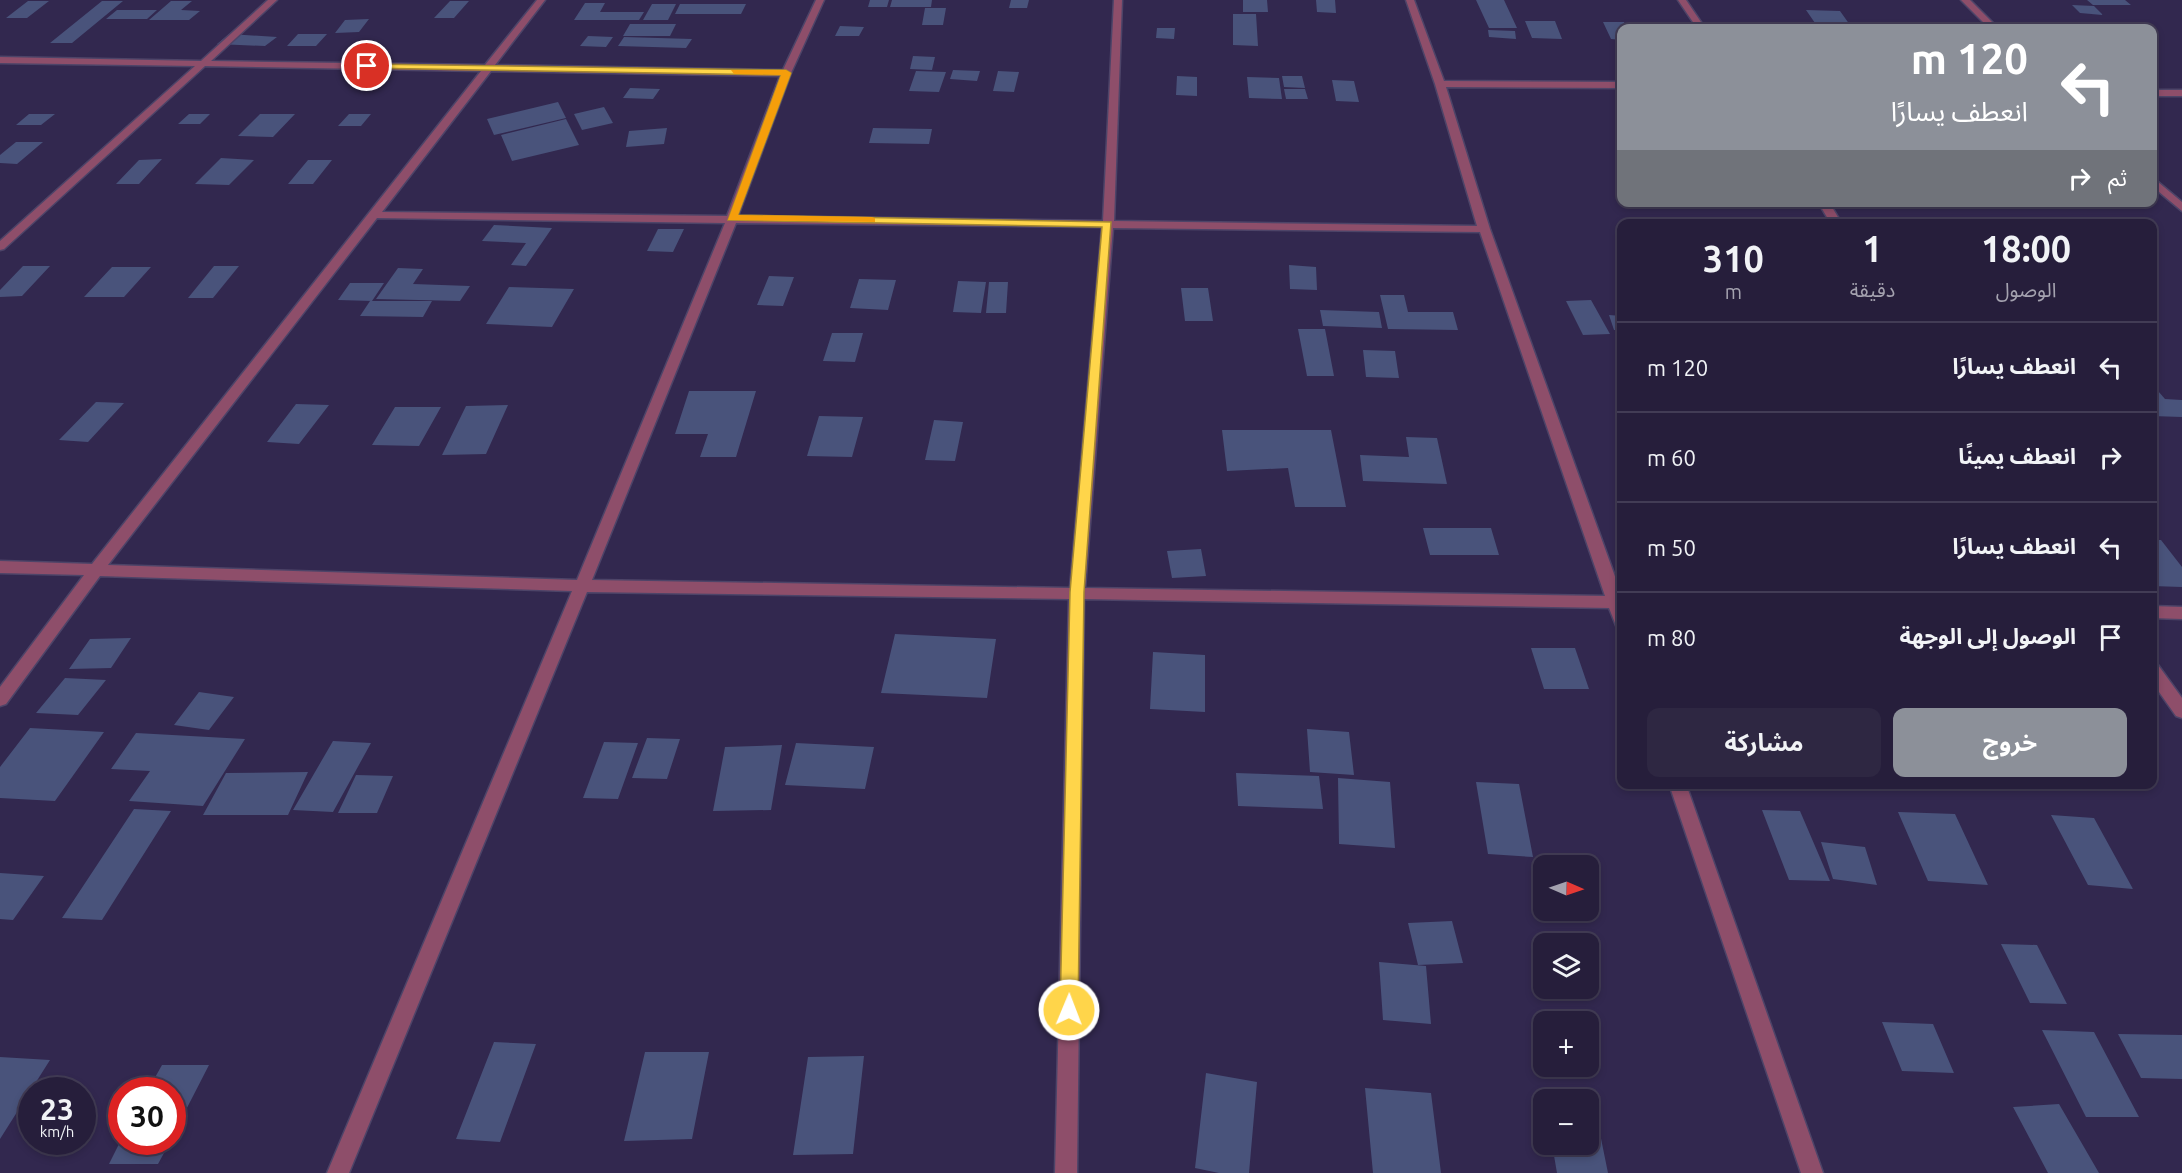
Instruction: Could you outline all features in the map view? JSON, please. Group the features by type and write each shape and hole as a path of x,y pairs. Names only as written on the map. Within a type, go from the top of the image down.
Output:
{"street":[{"path":"0,247 273,0"},
{"path":"0,699 97,569 374,215 485,68 541,0"},
{"path":"338,1173 732,218 786,73 820,0"},
{"path":"1066,1173 1077,592 1108,224 1118,0"},
{"path":"1410,0 1440,84 1484,229 1617,599"},
{"path":"1682,0 1698,24"},
{"path":"1965,0 1990,24"},
{"path":"0,60 786,73"},
{"path":"1440,84 1617,86"},
{"path":"2157,93 2182,93"},
{"path":"2157,185 2182,208"},
{"path":"374,215 1484,229"},
{"path":"0,567 582,586 1617,602"},
{"path":"2157,612 2182,613"},
{"path":"2157,676 2182,711"},
{"path":"1679,789 1812,1173"}],"building":[{"path":"870,0 889,0 887,7 868,7"},
{"path":"892,0 932,0 931,7 890,7"},
{"path":"1011,0 1029,0 1027,8 1009,8"},
{"path":"1243,0 1267,0 1268,12 1243,12"},
{"path":"1316,0 1335,0 1336,13 1317,12"},
{"path":"1476,0 1504,0 1517,28 1489,28"},
{"path":"2087,0 2125,0 2131,5 2093,5"},
{"path":"28,1 49,1 27,18 6,18"},
{"path":"102,1 123,1 72,43 50,43"},
{"path":"171,1 192,1 181,10 200,11 189,20 149,20"},
{"path":"450,1 469,1 454,18 434,18"},
{"path":"585,3 605,3 600,12 644,12 639,20 574,20"},
{"path":"652,4 676,4 668,20 643,20"},
{"path":"680,4 746,4 741,14 675,14"},
{"path":"2072,5 2094,6 2103,15 2080,13"},
{"path":"925,8 946,8 943,25 922,25"},
{"path":"117,10 157,10 147,19 106,19"},
{"path":"1806,10 1840,11 1849,24 1832,24 1815,23"},
{"path":"1233,14 1256,14 1258,46 1233,45"},
{"path":"369,19 359,32 335,33 345,20"},
{"path":"1525,21 1555,21 1562,39 1532,38"},
{"path":"1603,22 1624,22 1625,24 1617,24 1617,40 1611,39"},
{"path":"630,24 676,24 670,36 623,36"},
{"path":"840,26 864,27 859,36 835,36"},
{"path":"1157,28 1175,28 1174,39 1156,38"},
{"path":"1488,30 1515,31 1516,39 1489,37"},
{"path":"229,34 277,37 265,46 217,44"},
{"path":"298,34 327,34 316,46 287,46"},
{"path":"588,36 613,37 606,47 580,46"},
{"path":"624,37 692,39 686,48 618,46"},
{"path":"913,56 935,57 932,70 910,69"},
{"path":"953,70 980,71 977,81 950,79"},
{"path":"916,71 946,72 939,92 909,91"},
{"path":"998,71 1019,72 1014,92 993,91"},
{"path":"1177,76 1197,77 1197,96 1176,95"},
{"path":"1282,76 1302,76 1305,88 1284,87"},
{"path":"1247,77 1279,78 1282,99 1249,98"},
{"path":"1332,80 1354,81 1359,102 1336,101"},
{"path":"630,88 660,89 653,99 623,98"},
{"path":"1284,89 1305,89 1308,99 1286,99"},
{"path":"558,102 566,118 494,135 487,119"},
{"path":"604,107 613,123 582,130 574,114"},
{"path":"29,114 55,114 41,125 16,125"},
{"path":"189,114 210,114 200,124 178,124"},
{"path":"260,114 295,114 273,137 238,136"},
{"path":"349,114 371,114 361,126 338,126"},
{"path":"566,119 579,145 512,161 501,135"},
{"path":"667,128 664,144 626,147 629,131"},
{"path":"873,128 932,129 929,144 869,143"},
{"path":"16,142 43,142 17,164 0,163 0,155"},
{"path":"221,158 254,160 229,185 195,184"},
{"path":"162,159 139,184 116,184 139,160"},
{"path":"308,160 332,160 313,184 288,184"},
{"path":"494,225 552,228 526,266 511,265 526,243 482,241"},
{"path":"658,229 684,229 673,252 647,251"},
{"path":"1289,265 1316,267 1317,290 1290,289"},
{"path":"23,266 50,266 22,296 0,297 0,290"},
{"path":"214,266 239,266 213,298 188,298"},
{"path":"112,267 151,267 124,297 84,297"},
{"path":"398,268 423,269 413,284 470,286 460,301 376,299"},
{"path":"769,276 794,277 783,306 757,305"},
{"path":"859,279 896,280 888,310 850,308"},
{"path":"958,281 986,282 981,313 953,312"},
{"path":"989,282 1008,282 1006,313 986,313"},
{"path":"350,283 384,283 372,301 338,300"},
{"path":"509,287 574,289 552,327 486,324"},
{"path":"1181,288 1208,288 1213,321 1185,321"},
{"path":"1380,295 1404,295 1408,312 1453,312 1458,330 1388,329"},
{"path":"1591,300 1610,334 1583,335 1566,301"},
{"path":"370,301 432,301 423,317 360,316"},
{"path":"1320,310 1379,312 1382,328 1323,326"},
{"path":"1609,315 1617,316 1617,330 1614,330"},
{"path":"1298,329 1325,329 1334,376 1307,376"},
{"path":"832,333 863,333 855,362 823,361"},
{"path":"1363,350 1395,351 1399,378 1366,377"},
{"path":"2157,390 2165,399 2182,400 2182,417 2157,416"},
{"path":"689,391 756,391 736,457 700,457 708,434 675,434"},
{"path":"96,402 124,403 88,442 59,440"},
{"path":"296,404 329,405 299,444 267,442"},
{"path":"508,405 486,454 442,455 466,406"},
{"path":"395,407 441,407 419,446 372,445"},
{"path":"819,416 863,417 852,457 807,456"},
{"path":"934,420 963,422 955,461 925,460"},
{"path":"1222,430 1331,430 1346,507 1295,507 1288,468 1227,471"},
{"path":"1406,437 1437,438 1447,484 1363,481 1360,455 1409,457"},
{"path":"1423,528 1491,528 1499,555 1430,555"},
{"path":"2157,540 2161,540 2182,567 2182,587 2157,586"},
{"path":"1201,549 1206,576 1172,578 1167,551"},
{"path":"895,634 996,639 987,698 881,693"},
{"path":"131,638 111,668 69,669 90,639"},
{"path":"1531,648 1575,648 1589,689 1544,689"},
{"path":"1153,652 1205,655 1205,712 1150,709"},
{"path":"65,678 106,680 78,715 36,713"},
{"path":"199,692 234,697 209,730 174,725"},
{"path":"30,728 104,732 55,801 0,798 0,767"},
{"path":"1307,729 1349,732 1354,775 1310,772"},
{"path":"136,733 245,739 203,806 129,801 150,771 111,769"},
{"path":"647,738 680,739 667,779 632,778"},
{"path":"333,741 371,743 333,812 293,810"},
{"path":"604,742 638,743 618,799 583,798"},
{"path":"796,743 874,747 865,789 785,785"},
{"path":"782,745 771,810 713,811 725,747"},
{"path":"308,772 288,815 203,815 226,773"},
{"path":"1236,773 1319,776 1323,809 1238,806"},
{"path":"356,775 393,776 377,813 338,813"},
{"path":"1338,778 1390,782 1395,848 1339,844"},
{"path":"1476,782 1519,784 1533,857 1488,854"},
{"path":"134,809 171,811 102,920 62,918"},
{"path":"1762,810 1800,811 1830,881 1789,880"},
{"path":"1898,812 1955,814 1988,885 1928,881"},
{"path":"2051,815 2094,818 2133,889 2088,885"},
{"path":"1821,842 1865,847 1877,885 1833,879"},
{"path":"0,873 44,876 13,920 0,919"},
{"path":"1452,921 1463,963 1418,965 1408,923"},
{"path":"2001,944 2037,945 2067,1004 2030,1003"},
{"path":"1379,962 1426,966 1431,1024 1383,1020"},
{"path":"1882,1022 1933,1024 1954,1073 1902,1071"},
{"path":"2042,1030 2094,1032 2139,1117 2086,1117"},
{"path":"2118,1034 2182,1035 2182,1079 2141,1078"},
{"path":"494,1042 536,1044 500,1142 456,1139"},
{"path":"645,1052 709,1052 692,1139 624,1141"},
{"path":"864,1056 853,1154 793,1155 808,1057"},
{"path":"0,1057 50,1060 39,1077 18,1077 18,1111 0,1139"},
{"path":"162,1065 209,1065 186,1110 186,1077 155,1077"},
{"path":"1206,1073 1257,1082 1249,1173 1219,1173 1195,1168"},
{"path":"1365,1088 1431,1093 1441,1173 1373,1173"},
{"path":"2059,1104 2099,1173 2048,1173 2013,1107"},
{"path":"1599,1129 1608,1173 1557,1173 1554,1155 1599,1155"},
{"path":"114,1155 163,1155 158,1164 109,1164"}],"slow traffic":[{"path":"734,72 786,73 732,218 872,220"}],"route":[{"path":"367,66 786,73 732,218 1108,224 1077,592 1069,1010"}]}
